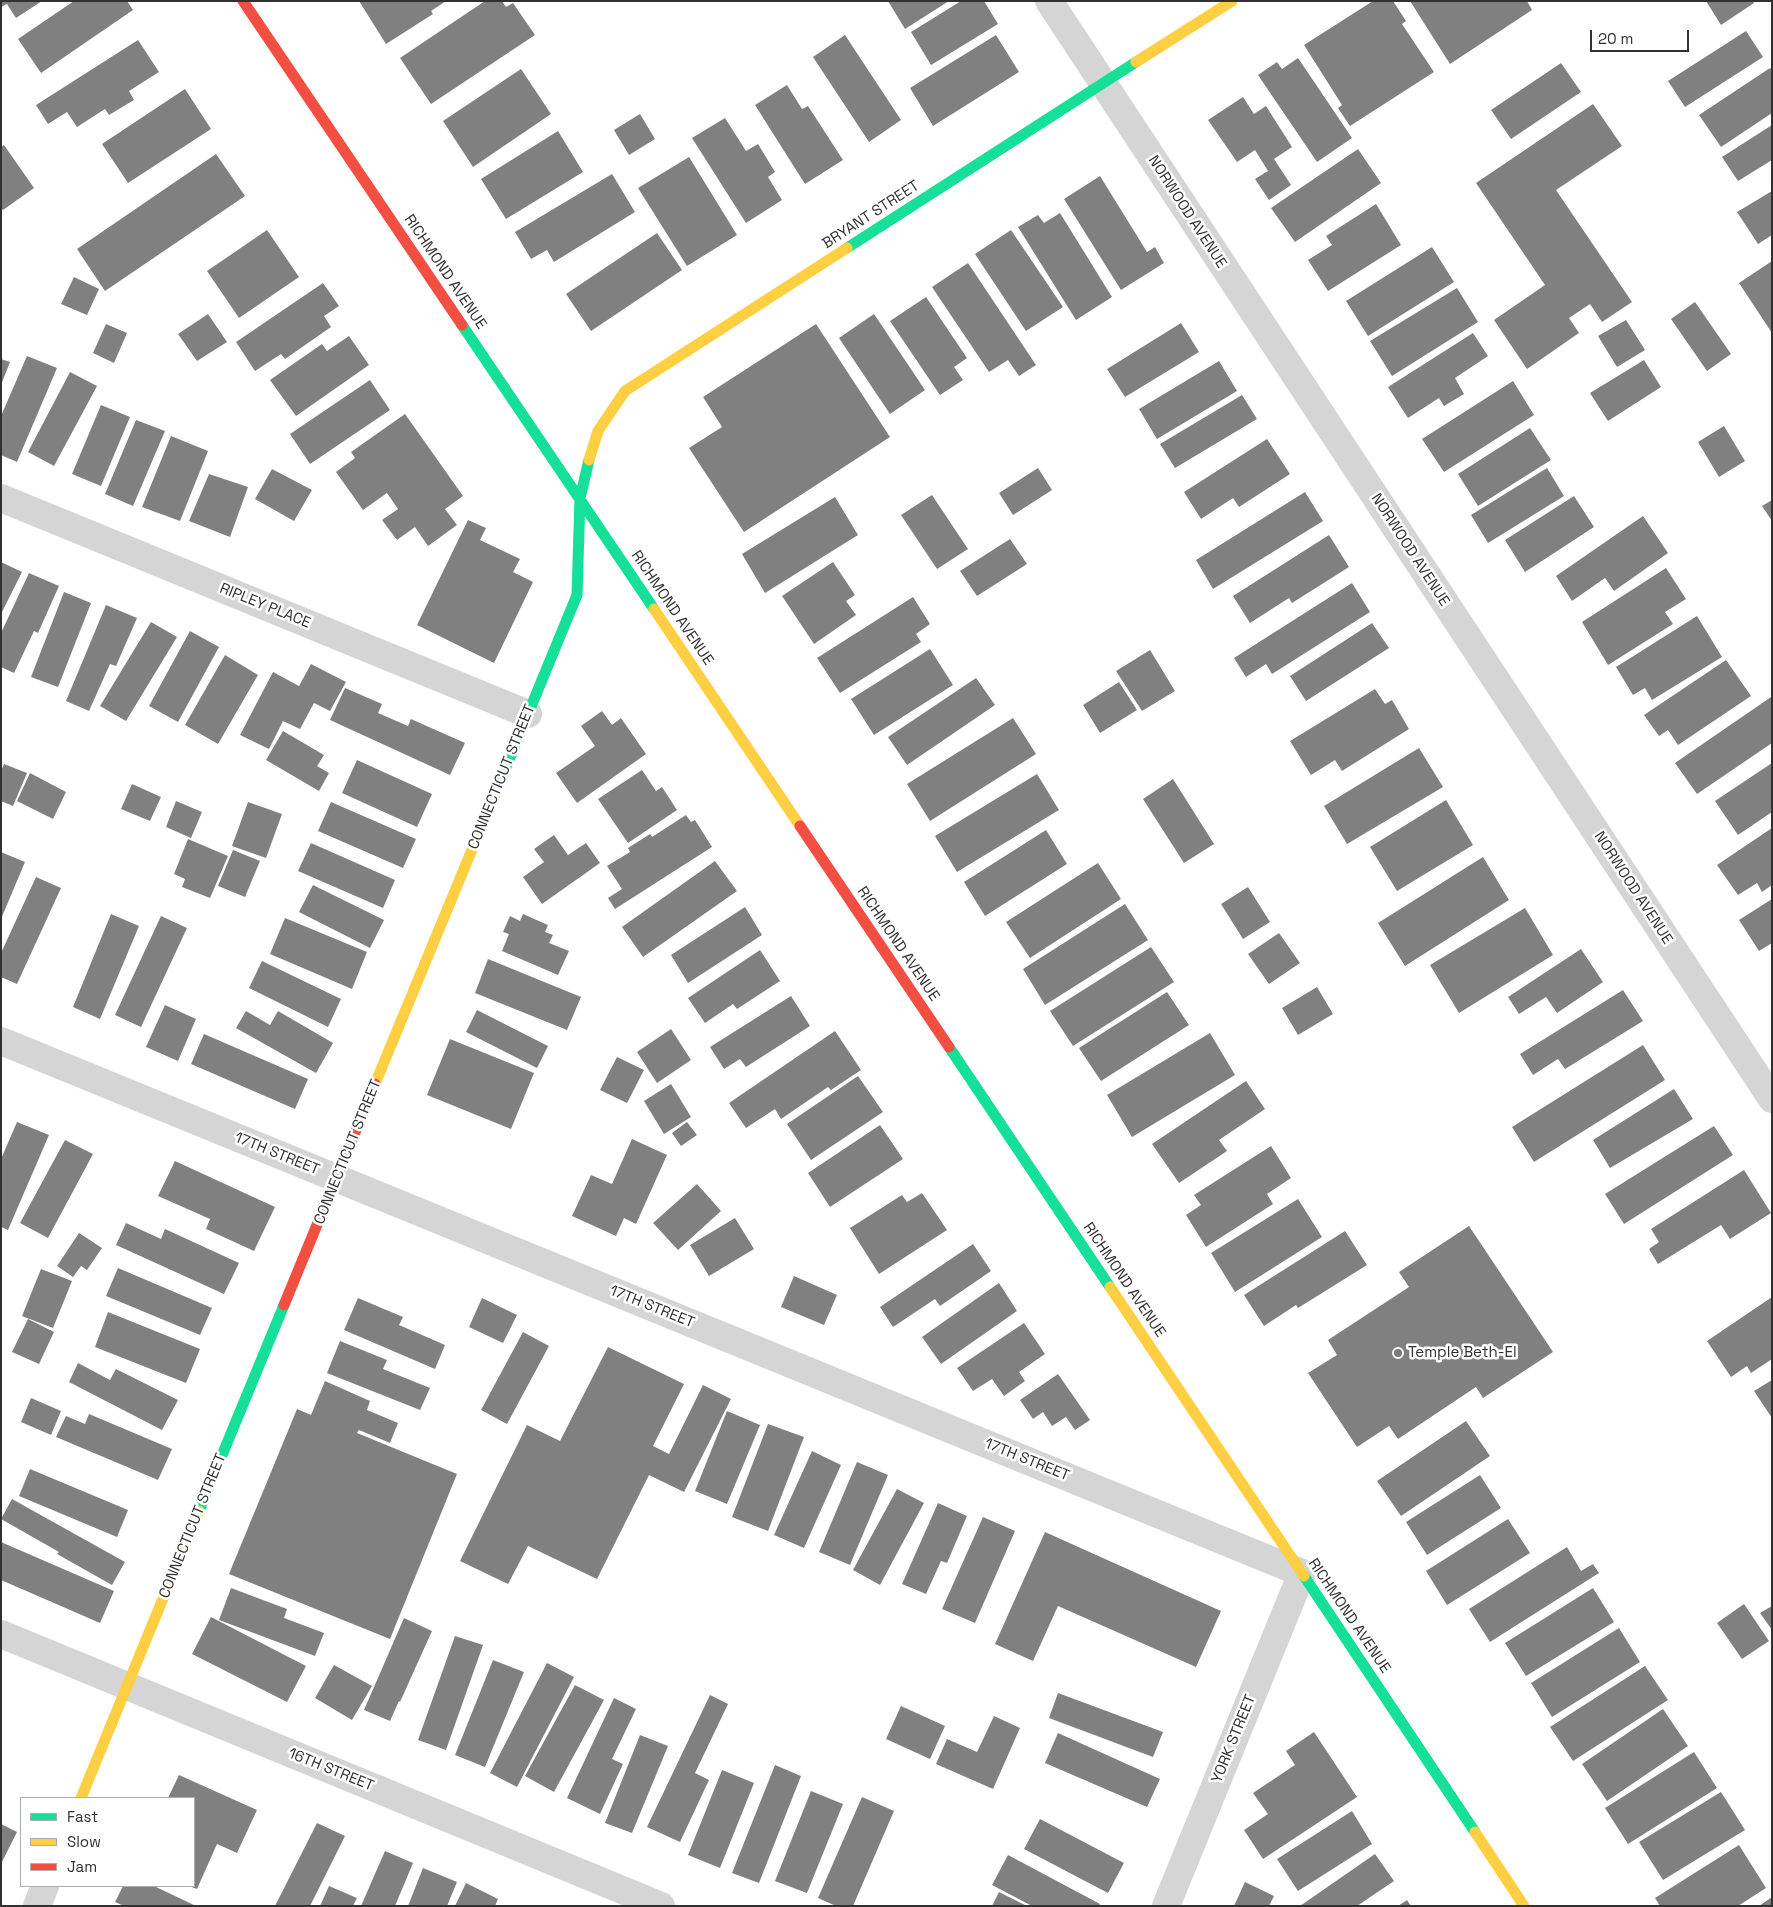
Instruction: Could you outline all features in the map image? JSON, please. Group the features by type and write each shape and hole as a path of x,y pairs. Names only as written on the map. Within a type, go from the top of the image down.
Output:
{"street":[{"name":"RICHMOND AVENUE","path":"243,1 580,498 1302,1572 1524,1906"},
{"name":"NORWOOD AVENUE","path":"1050,1 1772,1098"},
{"name":"BRYANT STREET","path":"580,498 586,469 598,431 625,391 1232,1"},
{"name":"RIPLEY PLACE","path":"1,498 528,714"},
{"name":"CONNECTICUT STREET","path":"82,1797 577,595 580,498"},
{"name":"17TH STREET","path":"1,1040 1302,1572"},
{"name":"YORK STREET","path":"1166,1906 1302,1572"},
{"name":"16TH STREET","path":"1,1634 660,1906"},
{"path":"37,1906 45,1887"}],"building":[{"path":"1,1 42,1 16,18 7,4 1,7"},
{"path":"74,1 127,1 133,10 41,73 18,39"},
{"path":"359,1 446,1 431,11 433,14 386,44"},
{"path":"485,1 502,1 506,7 513,3 535,35 431,104 400,58"},
{"path":"888,1 949,1 905,29"},
{"path":"961,1 984,1 998,24 931,65 911,32"},
{"path":"1373,1 1393,1 1406,21 1402,24 1434,72 1350,126 1338,108 1342,105 1304,45"},
{"path":"1410,1 1527,1 1532,10 1450,64"},
{"path":"1706,1 1753,1 1754,3 1721,25"},
{"path":"1746,31 1763,57 1685,107 1668,81"},
{"path":"845,35 901,120 869,142 813,57"},
{"path":"996,35 1019,72 933,126 910,88"},
{"path":"138,40 159,72 129,91 134,100 109,115 105,109 77,127 67,112 48,124 36,105"},
{"path":"1298,58 1352,138 1317,162 1258,75 1277,62 1282,69"},
{"path":"1561,63 1581,92 1511,139 1491,110"},
{"path":"1770,68 1772,70 1772,113 1721,147 1699,115"},
{"path":"521,69 551,114 473,167 443,121"},
{"path":"787,85 802,109 808,106 843,160 805,184 755,105"},
{"path":"185,89 211,129 128,183 102,144"},
{"path":"1243,97 1254,114 1266,106 1292,147 1274,159 1291,185 1269,200 1255,179 1268,171 1255,150 1237,162 1208,120"},
{"path":"1593,104 1622,146 1556,190 1632,302 1602,322 1590,304 1569,318 1579,333 1527,369 1494,320 1545,285 1476,183"},
{"path":"640,114 655,139 629,155 614,130"},
{"path":"725,118 746,151 758,144 775,172 768,177 782,200 746,223 692,138"},
{"path":"1772,125 1772,160 1738,181 1722,157"},
{"path":"558,131 583,172 506,219 481,179"},
{"path":"4,145 34,188 3,210 1,208 1,147"},
{"path":"1358,149 1381,183 1295,242 1271,208"},
{"path":"216,154 245,196 105,291 77,249"},
{"path":"689,157 737,235 687,266 638,188"},
{"path":"612,174 635,212 554,262 547,250 531,259 515,232"},
{"path":"1100,176 1147,252 1155,247 1164,263 1121,290 1064,199"},
{"path":"1772,191 1772,235 1758,244 1737,212"},
{"path":"1376,204 1401,245 1328,291 1308,260 1332,245 1326,236"},
{"path":"1060,213 1112,297 1076,320 1018,227 1038,215 1044,223"},
{"path":"267,230 299,277 239,318 207,271"},
{"path":"1011,230 1063,307 1026,331 975,254"},
{"path":"657,233 682,270 591,331 566,294"},
{"path":"1432,247 1454,282 1368,336 1346,301"},
{"path":"1772,261 1772,333 1739,283"},
{"path":"968,263 1036,365 1019,376 1008,360 989,372 932,287"},
{"path":"74,277 99,289 87,315 61,304"},
{"path":"323,283 339,306 324,316 331,327 285,359 281,354 255,371 236,342"},
{"path":"1457,288 1478,322 1392,376 1370,341"},
{"path":"926,297 967,358 954,367 963,380 940,395 890,321"},
{"path":"1695,302 1731,354 1707,371 1671,319"},
{"path":"208,314 227,342 197,361 178,334"},
{"path":"874,314 925,390 890,414 839,338"},
{"path":"1626,320 1645,350 1617,367 1598,336"},
{"path":"1181,323 1199,352 1125,397 1107,369"},
{"path":"106,324 127,333 114,363 93,353"},
{"path":"816,324 890,437 744,532 689,448 722,427 703,397"},
{"path":"1473,333 1488,356 1455,378 1464,394 1444,406 1439,398 1408,418 1388,387"},
{"path":"349,336 369,365 296,416 270,380 322,344 327,351"},
{"path":"27,356 57,368 17,462 1,455 1,416"},
{"path":"1,359 10,362 1,385"},
{"path":"1644,360 1661,387 1608,421 1590,393"},
{"path":"1219,361 1237,391 1157,439 1139,409"},
{"path":"70,372 97,386 54,466 28,452"},
{"path":"370,380 390,410 310,464 290,434"},
{"path":"1513,381 1534,415 1444,472 1422,439"},
{"path":"1242,395 1257,419 1175,468 1160,444"},
{"path":"101,405 130,417 101,486 72,474"},
{"path":"405,414 463,496 445,509 457,525 428,546 415,527 397,540 382,520 398,509 387,493 363,510 336,472 355,458 351,452"},
{"path":"136,420 165,431 133,506 105,494"},
{"path":"1724,426 1745,461 1719,477 1698,442"},
{"path":"1530,428 1551,460 1478,506 1458,474"},
{"path":"171,436 208,451 180,521 142,507"},
{"path":"1267,439 1290,474 1239,507 1233,498 1201,519 1184,492"},
{"path":"1038,468 1052,490 1013,515 999,493"},
{"path":"1547,468 1564,496 1488,543 1471,515"},
{"path":"272,469 312,490 294,521 255,499"},
{"path":"209,474 248,487 230,537 189,521"},
{"path":"1305,492 1323,521 1213,589 1196,560"},
{"path":"932,495 968,549 937,569 901,515"},
{"path":"1574,496 1594,527 1525,572 1505,540"},
{"path":"835,497 858,535 765,593 742,554"},
{"path":"1772,500 1772,521 1762,506"},
{"path":"1643,516 1668,553 1614,591 1605,578 1572,601 1556,576"},
{"path":"468,520 486,528 480,540 520,559 513,572 533,582 494,663 417,625"},
{"path":"1329,535 1349,567 1292,603 1289,598 1250,623 1233,596"},
{"path":"1010,539 1027,564 977,596 960,571"},
{"path":"1,562 22,572 1,614"},
{"path":"833,562 855,595 846,601 856,615 814,644 782,596"},
{"path":"1666,568 1686,599 1665,612 1673,624 1608,665 1582,622"},
{"path":"29,573 59,586 38,633 34,631 14,673 1,667 1,633"},
{"path":"1352,583 1370,612 1272,674 1266,664 1246,677 1234,658"},
{"path":"64,592 91,603 58,687 31,677"},
{"path":"913,597 930,624 916,634 921,642 840,693 817,658"},
{"path":"106,605 137,618 116,666 110,664 89,711 66,701"},
{"path":"1697,616 1722,657 1652,700 1645,688 1633,695 1616,667"},
{"path":"151,622 177,637 126,721 100,706"},
{"path":"1372,623 1389,648 1306,701 1290,676"},
{"path":"190,631 219,647 178,722 149,706"},
{"path":"930,649 953,685 874,735 851,699"},
{"path":"1150,650 1175,691 1142,711 1116,671"},
{"path":"225,655 258,675 218,744 185,725"},
{"path":"1726,660 1751,696 1678,745 1668,730 1659,736 1644,715"},
{"path":"311,664 346,682 330,711 314,703 300,729 283,721 269,749 240,735 273,672 299,686"},
{"path":"976,678 995,705 907,765 888,737"},
{"path":"1119,682 1137,710 1100,733 1083,705"},
{"path":"345,688 382,704 378,713 408,726 411,719 465,743 450,775 330,720"},
{"path":"1375,689 1385,704 1392,700 1409,729 1342,771 1335,760 1311,775 1290,741"},
{"path":"1771,697 1772,743 1697,794 1675,763"},
{"path":"602,711 612,725 621,718 646,754 577,803 556,773 595,746 581,726"},
{"path":"1013,718 1036,754 930,821 907,784"},
{"path":"283,731 324,755 317,766 329,773 319,791 266,760"},
{"path":"1419,748 1443,787 1347,844 1324,806"},
{"path":"357,760 432,794 417,827 342,793"},
{"path":"1772,763 1772,812 1738,835 1715,801"},
{"path":"4,764 27,773 13,806 1,801 1,771"},
{"path":"642,770 656,791 662,787 677,810 628,843 598,799"},
{"path":"30,773 66,792 53,819 17,801"},
{"path":"1037,774 1059,810 957,872 935,836"},
{"path":"1173,779 1214,844 1184,863 1143,799"},
{"path":"132,784 161,797 150,821 121,809"},
{"path":"1446,800 1473,845 1397,891 1370,847"},
{"path":"176,801 202,812 191,838 166,827"},
{"path":"248,802 282,814 266,858 232,846"},
{"path":"331,802 416,839 403,868 318,831"},
{"path":"686,815 691,822 695,820 712,847 615,909 608,898 622,889 607,866 630,852 628,848 650,834 652,837"},
{"path":"1772,828 1772,885 1762,892 1757,883 1738,895 1717,865"},
{"path":"1046,830 1067,864 985,916 964,882"},
{"path":"554,835 568,855 586,843 600,863 542,904 523,877 544,862 534,849"},
{"path":"188,839 228,856 210,898 182,887 185,879 174,874"},
{"path":"311,843 395,880 383,908 298,871"},
{"path":"233,850 260,861 245,897 218,886"},
{"path":"1,852 25,862 1,919"},
{"path":"1483,857 1509,900 1405,966 1378,923"},
{"path":"715,861 737,891 643,957 622,927"},
{"path":"1098,863 1121,899 1030,958 1006,922"},
{"path":"36,877 61,888 17,984 1,977 1,953"},
{"path":"313,885 384,920 370,948 299,912"},
{"path":"1248,887 1270,922 1243,939 1221,904"},
{"path":"1772,899 1772,943 1759,951 1739,920"},
{"path":"1125,904 1148,940 1045,1005 1023,969"},
{"path":"745,907 762,935 688,983 671,955"},
{"path":"1525,908 1553,955 1459,1013 1430,965"},
{"path":"111,914 139,926 100,1019 73,1007"},
{"path":"523,914 548,925 545,932 553,935 549,943 569,951 558,975 502,951 509,934 503,932 510,916 520,921"},
{"path":"161,916 187,928 141,1027 115,1015"},
{"path":"285,918 367,952 352,989 270,954"},
{"path":"1279,933 1300,963 1269,984 1248,954"},
{"path":"1151,947 1174,982 1073,1046 1050,1011"},
{"path":"1581,949 1603,982 1557,1013 1546,997 1519,1014 1508,997"},
{"path":"760,950 780,981 737,1009 733,1004 705,1023 688,998"},
{"path":"488,959 581,997 567,1030 475,993"},
{"path":"262,961 341,999 328,1027 249,988"},
{"path":"1317,987 1333,1014 1298,1035 1282,1008"},
{"path":"1623,990 1643,1021 1565,1069 1558,1059 1533,1075 1520,1054"},
{"path":"1167,992 1189,1025 1101,1081 1079,1048"},
{"path":"791,996 810,1026 746,1067 740,1059 724,1069 710,1047"},
{"path":"165,1005 196,1019 178,1061 146,1047"},
{"path":"477,1010 548,1046 537,1068 466,1032"},
{"path":"246,1011 270,1025 278,1011 333,1043 316,1073 236,1028"},
{"path":"671,1029 691,1060 657,1083 637,1052"},
{"path":"835,1031 861,1070 831,1090 828,1087 781,1119 775,1109 746,1128 729,1103"},
{"path":"1210,1033 1235,1075 1132,1137 1107,1095"},
{"path":"204,1034 308,1079 295,1109 191,1064"},
{"path":"450,1039 534,1073 511,1129 427,1095"},
{"path":"1643,1045 1665,1080 1534,1162 1512,1127"},
{"path":"617,1057 644,1070 627,1103 600,1090"},
{"path":"858,1076 883,1112 811,1160 787,1124"},
{"path":"1246,1081 1265,1109 1219,1140 1227,1151 1179,1183 1152,1144"},
{"path":"671,1084 691,1117 664,1134 644,1101"},
{"path":"1674,1089 1693,1119 1610,1168 1593,1140"},
{"path":"17,1122 49,1135 8,1230 1,1227 1,1159"},
{"path":"687,1122 697,1135 681,1146 672,1133"},
{"path":"880,1125 903,1159 830,1207 808,1173"},
{"path":"1714,1126 1733,1155 1624,1224 1605,1194"},
{"path":"632,1139 667,1155 636,1224 624,1218 616,1236 572,1216 591,1175 612,1184"},
{"path":"65,1140 93,1154 48,1238 20,1223"},
{"path":"1271,1146 1291,1178 1267,1194 1273,1204 1206,1247 1186,1215 1201,1205 1194,1195"},
{"path":"175,1161 275,1207 254,1251 206,1229 210,1219 158,1196"},
{"path":"1744,1170 1771,1213 1730,1239 1721,1225 1658,1264 1649,1249 1659,1242 1651,1229"},
{"path":"697,1184 721,1211 678,1250 653,1223"},
{"path":"922,1193 947,1230 879,1274 850,1228 902,1195 907,1202"},
{"path":"1298,1199 1322,1237 1235,1292 1211,1253"},
{"path":"735,1218 754,1249 709,1276 690,1245"},
{"path":"126,1223 161,1239 165,1229 239,1263 224,1294 116,1245"},
{"path":"1469,1226 1553,1352 1483,1398 1476,1387 1398,1439 1389,1426 1357,1447 1308,1373 1337,1355 1328,1340 1409,1287 1399,1272"},
{"path":"1345,1231 1367,1265 1298,1308 1296,1305 1264,1326 1244,1295"},
{"path":"79,1233 102,1248 87,1270 81,1266 73,1277 57,1266"},
{"path":"973,1244 991,1271 940,1306 935,1299 893,1327 880,1307"},
{"path":"118,1268 212,1308 200,1335 106,1296"},
{"path":"41,1269 72,1281 53,1328 22,1316"},
{"path":"794,1276 837,1295 824,1325 781,1307"},
{"path":"999,1283 1017,1311 941,1364 922,1337"},
{"path":"1772,1297 1772,1359 1751,1373 1747,1366 1731,1377 1707,1341"},
{"path":"358,1298 403,1317 399,1325 445,1345 435,1369 344,1330"},
{"path":"482,1298 517,1315 503,1343 469,1327"},
{"path":"108,1312 200,1349 186,1383 95,1347"},
{"path":"28,1319 54,1332 39,1364 12,1352"},
{"path":"1024,1323 1045,1354 1019,1372 1025,1381 1004,1396 992,1379 973,1391 957,1368"},
{"path":"523,1332 549,1346 507,1424 481,1410"},
{"path":"340,1341 387,1360 383,1369 430,1388 420,1410 327,1373"},
{"path":"608,1347 684,1384 653,1446 669,1454 703,1385 731,1399 684,1492 649,1475 597,1579 528,1546 508,1584 460,1561 527,1425 560,1441"},
{"path":"78,1363 110,1380 116,1369 178,1400 162,1430 69,1382"},
{"path":"1058,1374 1090,1420 1075,1430 1066,1417 1052,1426 1043,1412 1033,1419 1020,1400"},
{"path":"1772,1380 1772,1418 1754,1391"},
{"path":"325,1381 370,1401 367,1410 398,1423 390,1443 359,1430 357,1433 457,1474 390,1639 229,1574 297,1409 311,1415"},
{"path":"31,1398 61,1411 51,1435 21,1422"},
{"path":"727,1411 760,1425 727,1504 695,1491"},
{"path":"89,1414 172,1449 158,1480 56,1437 66,1416 85,1424"},
{"path":"1466,1421 1490,1456 1401,1516 1377,1481"},
{"path":"768,1424 804,1437 768,1531 732,1517"},
{"path":"812,1451 841,1465 804,1548 774,1535"},
{"path":"857,1462 888,1475 850,1565 819,1552"},
{"path":"30,1469 128,1510 117,1537 19,1496"},
{"path":"1480,1475 1501,1508 1427,1555 1406,1522"},
{"path":"897,1489 924,1503 880,1585 853,1570"},
{"path":"12,1499 125,1562 112,1585 1,1519"},
{"path":"938,1503 967,1516 947,1563 941,1561 926,1594 902,1584"},
{"path":"983,1517 1015,1531 975,1623 942,1609"},
{"path":"1508,1519 1530,1553 1447,1605 1426,1571"},
{"path":"1045,1532 1221,1611 1196,1667 1058,1606 1033,1661 995,1644"},
{"path":"1,1542 114,1591 100,1623 1,1580"},
{"path":"1567,1547 1581,1571 1593,1564 1599,1573 1490,1642 1469,1609"},
{"path":"231,1588 287,1609 284,1618 324,1633 315,1656 219,1620"},
{"path":"1593,1588 1614,1622 1526,1676 1505,1643"},
{"path":"1744,1604 1769,1641 1742,1659 1717,1623"},
{"path":"1772,1606 1772,1630 1760,1613"},
{"path":"211,1617 306,1666 287,1702 192,1654"},
{"path":"404,1618 432,1631 390,1721 364,1710"},
{"path":"1619,1628 1640,1662 1552,1717 1531,1683"},
{"path":"455,1636 483,1645 446,1750 418,1740"},
{"path":"493,1660 524,1672 485,1767 455,1755"},
{"path":"547,1663 574,1677 517,1787 490,1773"},
{"path":"334,1665 372,1686 352,1720 315,1698"},
{"path":"1645,1666 1668,1700 1573,1761 1550,1727"},
{"path":"575,1685 604,1700 554,1792 525,1776"},
{"path":"1058,1693 1163,1732 1153,1757 1049,1718"},
{"path":"710,1695 728,1704 695,1773 709,1780 680,1842 647,1827"},
{"path":"614,1698 636,1709 612,1759 623,1764 600,1814 567,1798"},
{"path":"901,1706 945,1726 930,1759 886,1739"},
{"path":"1663,1709 1688,1746 1607,1801 1582,1764"},
{"path":"994,1716 1020,1728 993,1789 936,1764 947,1739 977,1752"},
{"path":"1314,1732 1357,1797 1263,1859 1244,1830 1268,1814 1253,1793 1295,1765 1286,1751"},
{"path":"1058,1733 1160,1779 1147,1807 1045,1763"},
{"path":"640,1735 668,1746 632,1833 605,1823"},
{"path":"1694,1752 1717,1788 1628,1844 1605,1808"},
{"path":"775,1765 801,1776 759,1883 732,1873"},
{"path":"722,1770 754,1783 720,1868 688,1855"},
{"path":"179,1775 257,1810 237,1853 217,1844 197,1889 192,1887 195,1887 195,1797 168,1797"},
{"path":"811,1791 843,1804 807,1893 775,1881"},
{"path":"1721,1792 1745,1830 1663,1880 1639,1842"},
{"path":"862,1797 894,1811 853,1906 836,1906 818,1898"},
{"path":"1352,1811 1372,1844 1298,1891 1277,1859"},
{"path":"1040,1819 1124,1863 1108,1893 1024,1849"},
{"path":"317,1823 345,1836 310,1906 275,1906"},
{"path":"1,1824 17,1832 1,1864"},
{"path":"1739,1845 1766,1888 1738,1906 1660,1906 1655,1898"},
{"path":"385,1851 413,1863 395,1906 361,1906"},
{"path":"1375,1854 1394,1881 1357,1906 1300,1906"},
{"path":"1008,1855 1100,1904 1099,1906 1032,1906 992,1885"},
{"path":"423,1868 457,1882 447,1906 408,1906"},
{"path":"1245,1882 1274,1896 1269,1906 1234,1906"},
{"path":"466,1883 498,1899 495,1906 455,1906"},
{"path":"329,1886 357,1898 353,1906 320,1906"},
{"path":"122,1887 156,1887 196,1906 124,1906 115,1902"},
{"path":"999,1892 1027,1906 992,1906"},
{"path":"1772,1897 1772,1906 1759,1906"},
{"path":"1407,1900 1411,1906 1398,1906"}],"traffic: fast":[{"path":"847,248 1136,62"},
{"path":"462,325 654,609"},
{"path":"495,794 577,595 580,498 589,460"},
{"path":"949,1047 1110,1287"},
{"path":"199,1511 284,1305"},
{"path":"1304,1576 1475,1832"}],"traffic: slow":[{"path":"1136,62 1232,1"},
{"path":"589,460 598,431 625,391 847,248"},
{"path":"654,609 800,826"},
{"path":"375,1084 495,794"},
{"path":"1110,1287 1304,1576"},
{"path":"81,1797 199,1511"},
{"path":"1475,1832 1524,1906"}],"traffic: jam":[{"path":"243,1 462,325"},
{"path":"800,826 949,1047"},
{"path":"284,1305 375,1084"}],"place":[{"name":"Temple Beth-El","path":"1398,1353"}]}
